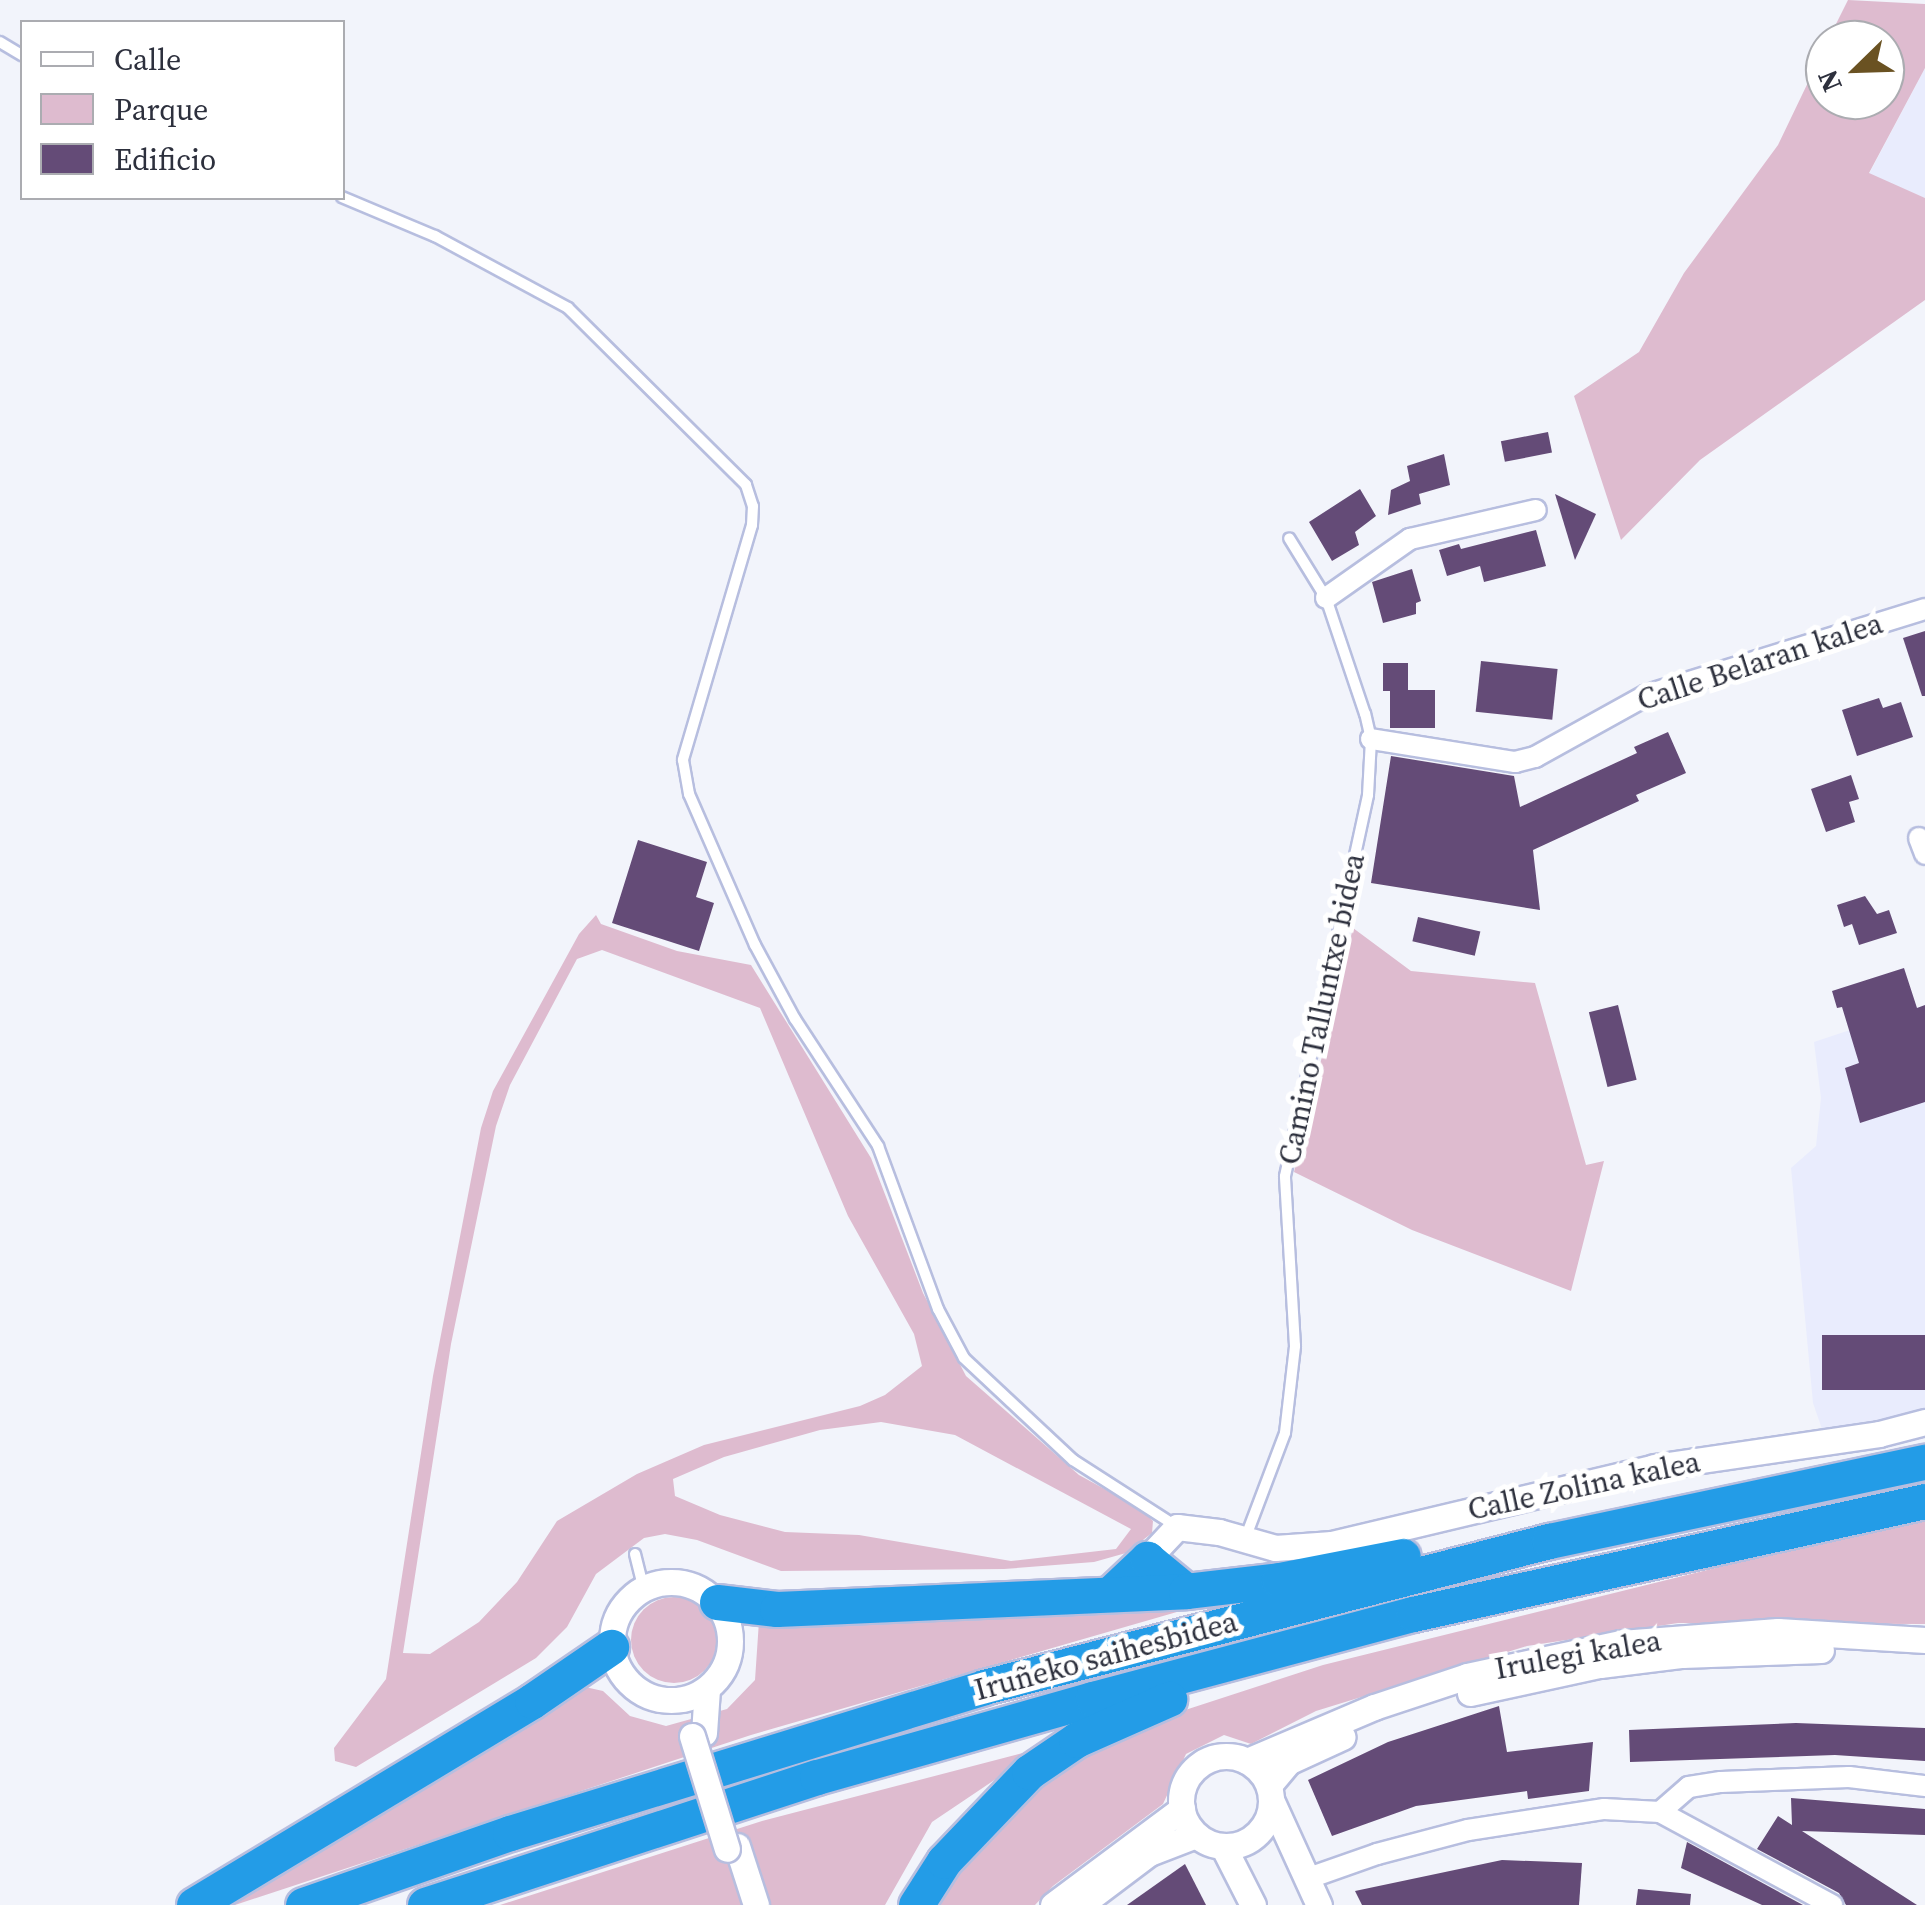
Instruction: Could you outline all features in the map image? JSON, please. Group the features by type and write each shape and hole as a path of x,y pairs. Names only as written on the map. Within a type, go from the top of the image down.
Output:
{"highway":[{"name":"Iruñeko saihesbidea","path":"303,1905 510,1833 984,1687 1668,1514 1925,1462"},
{"name":"Iruñeko saihesbidea","path":"425,1905 817,1776 1413,1614 1925,1501"},
{"path":"717,1602 777,1609 1186,1591 1279,1580 1622,1508 1668,1514"},
{"path":"1111,1593 1148,1559 1186,1591"},
{"path":"916,1905 944,1861 1004,1795 1076,1740 1111,1723 1201,1686 1512,1603 1644,1560"},
{"path":"194,1905 532,1701 611,1647"}],"street":[{"path":"1326,598 1410,539 1536,510"},
{"name":"Calle Belaran kalea","path":"1370,739 1515,762 1536,758 1647,694 1925,609"},
{"name":"Calle Zolina kalea","path":"1177,1527 1275,1548 1332,1544 1654,1466 1880,1434 1925,1422"},
{"path":"1148,1559 1177,1527"},
{"path":"698,1735 707,1689 728,1658 730,1633 717,1602 692,1584 666,1580 644,1587 624,1602 612,1626 611,1647 618,1668 633,1688 665,1700 688,1698 707,1689"},
{"name":"Irulegi kalea","path":"1247,1761 1374,1706 1467,1676 1621,1644 1778,1631 1925,1640"},
{"name":"Irulegi kalea","path":"1270,1794 1288,1762 1382,1722 1478,1691 1600,1665 1682,1654 1792,1649 1925,1657"},
{"path":"665,1700 698,1735 732,1847 756,1905"},
{"path":"1196,1836 1182,1808 1182,1794 1194,1769 1219,1756 1247,1761 1270,1794 1319,1905"},
{"path":"1660,1812 1690,1787 1720,1782 1849,1777 1925,1786"},
{"path":"1080,1905 1149,1853 1196,1836 1223,1846 1251,1840 1269,1817 1270,1794"},
{"path":"1053,1905 1182,1808"},
{"path":"1306,1879 1377,1854 1468,1830 1604,1809 1660,1812 1832,1905"},
{"path":"1223,1846 1253,1905"},
{"path":"732,1847 743,1905"}],"lane":[{"path":"345,198 466,252 568,308 746,485 753,506 752,525 683,760 689,794 756,945 787,1004 878,1146 938,1309 964,1358 1073,1460 1177,1527"},
{"name":"Camino Talluntxe bidea","path":"1244,1540 1286,1433 1295,1346 1285,1176 1368,795 1370,739 1326,598 1289,538"},
{"path":"635,1554 644,1587"}],"shaded area":[{"path":"1925,68 1925,198 1869,174 1898,120 1905,120 1905,106"},
{"path":"1925,1005 1925,1415 1855,1428 1822,1429 1813,1403 1791,1168 1816,1146 1821,1098 1814,1042"}],"green space":[{"path":"1848,0 1925,4 1925,68 1905,106 1905,20 1838,20"},
{"path":"1805,89 1805,120 1897,120 1869,173 1925,198 1925,300 1700,460 1621,540 1574,396 1639,352 1684,273 1778,145"},
{"path":"596,915 601,924 677,951 751,965 871,1158 923,1293 966,1376 1079,1475 1141,1509 1153,1521 1152,1533 1126,1553 1094,1562 1004,1569 781,1571 697,1540 665,1534 644,1538 596,1574 567,1627 536,1658 356,1767 335,1761 334,1748 386,1679 433,1376 481,1128 493,1091 579,934","holes":["602,950 760,1008 848,1216 914,1334 922,1366 885,1395 860,1406 704,1445 637,1474 557,1521 517,1582 479,1622 430,1654 403,1653 451,1344 496,1126 510,1085 577,959","881,1422 955,1435 1131,1529 1116,1549 1011,1561 859,1535 785,1532 720,1515 675,1496 673,1479 724,1457 820,1430"]},
{"path":"1353,928 1411,971 1535,983 1586,1165 1604,1161 1571,1291 1412,1230 1294,1172"},
{"path":"1925,1516 1925,1624 1678,1623 1527,1646 1316,1711 1251,1744 1224,1735 1186,1754 1163,1804 1053,1886 1035,1905 932,1905 967,1857 1038,1783 1133,1727 1323,1665"},
{"path":"674,1597 698,1604 710,1616 717,1640 710,1664 698,1676 674,1683 650,1676 638,1664 631,1640 638,1616 650,1604"},
{"path":"1208,1603 751,1735 235,1905 221,1905 585,1687 603,1691 630,1716 666,1726 727,1709 755,1680 759,1621"},
{"path":"1042,1748 932,1822 885,1905 500,1905 762,1821"}],"building":[{"path":"1548,432 1552,453 1505,462 1501,441"},
{"path":"1444,454 1450,485 1419,494 1421,504 1388,515 1391,490 1410,481 1407,466"},
{"path":"1360,489 1376,516 1355,532 1359,545 1332,561 1309,522"},
{"path":"1555,494 1596,514 1575,560"},
{"path":"1536,530 1546,566 1484,582 1480,566 1447,576 1439,550 1459,544 1461,549"},
{"path":"1412,569 1421,601 1416,603 1416,614 1383,623 1372,582"},
{"path":"1925,631 1925,696 1922,696 1903,638"},
{"path":"1481,661 1558,669 1552,720 1476,712"},
{"path":"1383,663 1408,663 1408,690 1435,690 1435,728 1390,728 1390,691 1383,691"},
{"path":"1879,698 1883,708 1901,702 1913,737 1857,756 1842,710"},
{"path":"1668,732 1686,773 1636,795 1639,801 1533,850 1540,910 1371,883 1391,756 1514,776 1520,807 1637,753 1634,747"},
{"path":"1851,775 1859,799 1849,802 1855,822 1826,832 1811,789"},
{"path":"638,840 707,862 696,897 714,903 699,951 612,923"},
{"path":"1865,896 1877,914 1889,910 1897,933 1859,945 1852,924 1844,927 1837,905"},
{"path":"1418,917 1480,931 1475,956 1412,941"},
{"path":"1904,968 1917,1008 1925,1005 1925,1102 1860,1123 1845,1068 1859,1063 1842,1007 1837,1008 1832,991"},
{"path":"1618,1005 1637,1080 1608,1087 1589,1012"},
{"path":"1822,1335 1925,1335 1925,1390 1822,1390"},
{"path":"1499,1706 1507,1752 1593,1742 1589,1791 1528,1799 1527,1791 1416,1806 1332,1836 1308,1780 1388,1742"},
{"path":"1796,1723 1925,1728 1925,1761 1835,1755 1630,1762 1629,1730"},
{"path":"1791,1798 1925,1809 1925,1835 1802,1831 1917,1905 1846,1905 1839,1893 1757,1849 1778,1816 1792,1825"},
{"path":"1687,1842 1803,1905 1762,1905 1681,1868"},
{"path":"1502,1860 1582,1863 1579,1905 1362,1905 1355,1891"},
{"path":"1185,1864 1206,1905 1127,1905"},
{"path":"1638,1889 1691,1894 1690,1905 1636,1905"}]}
